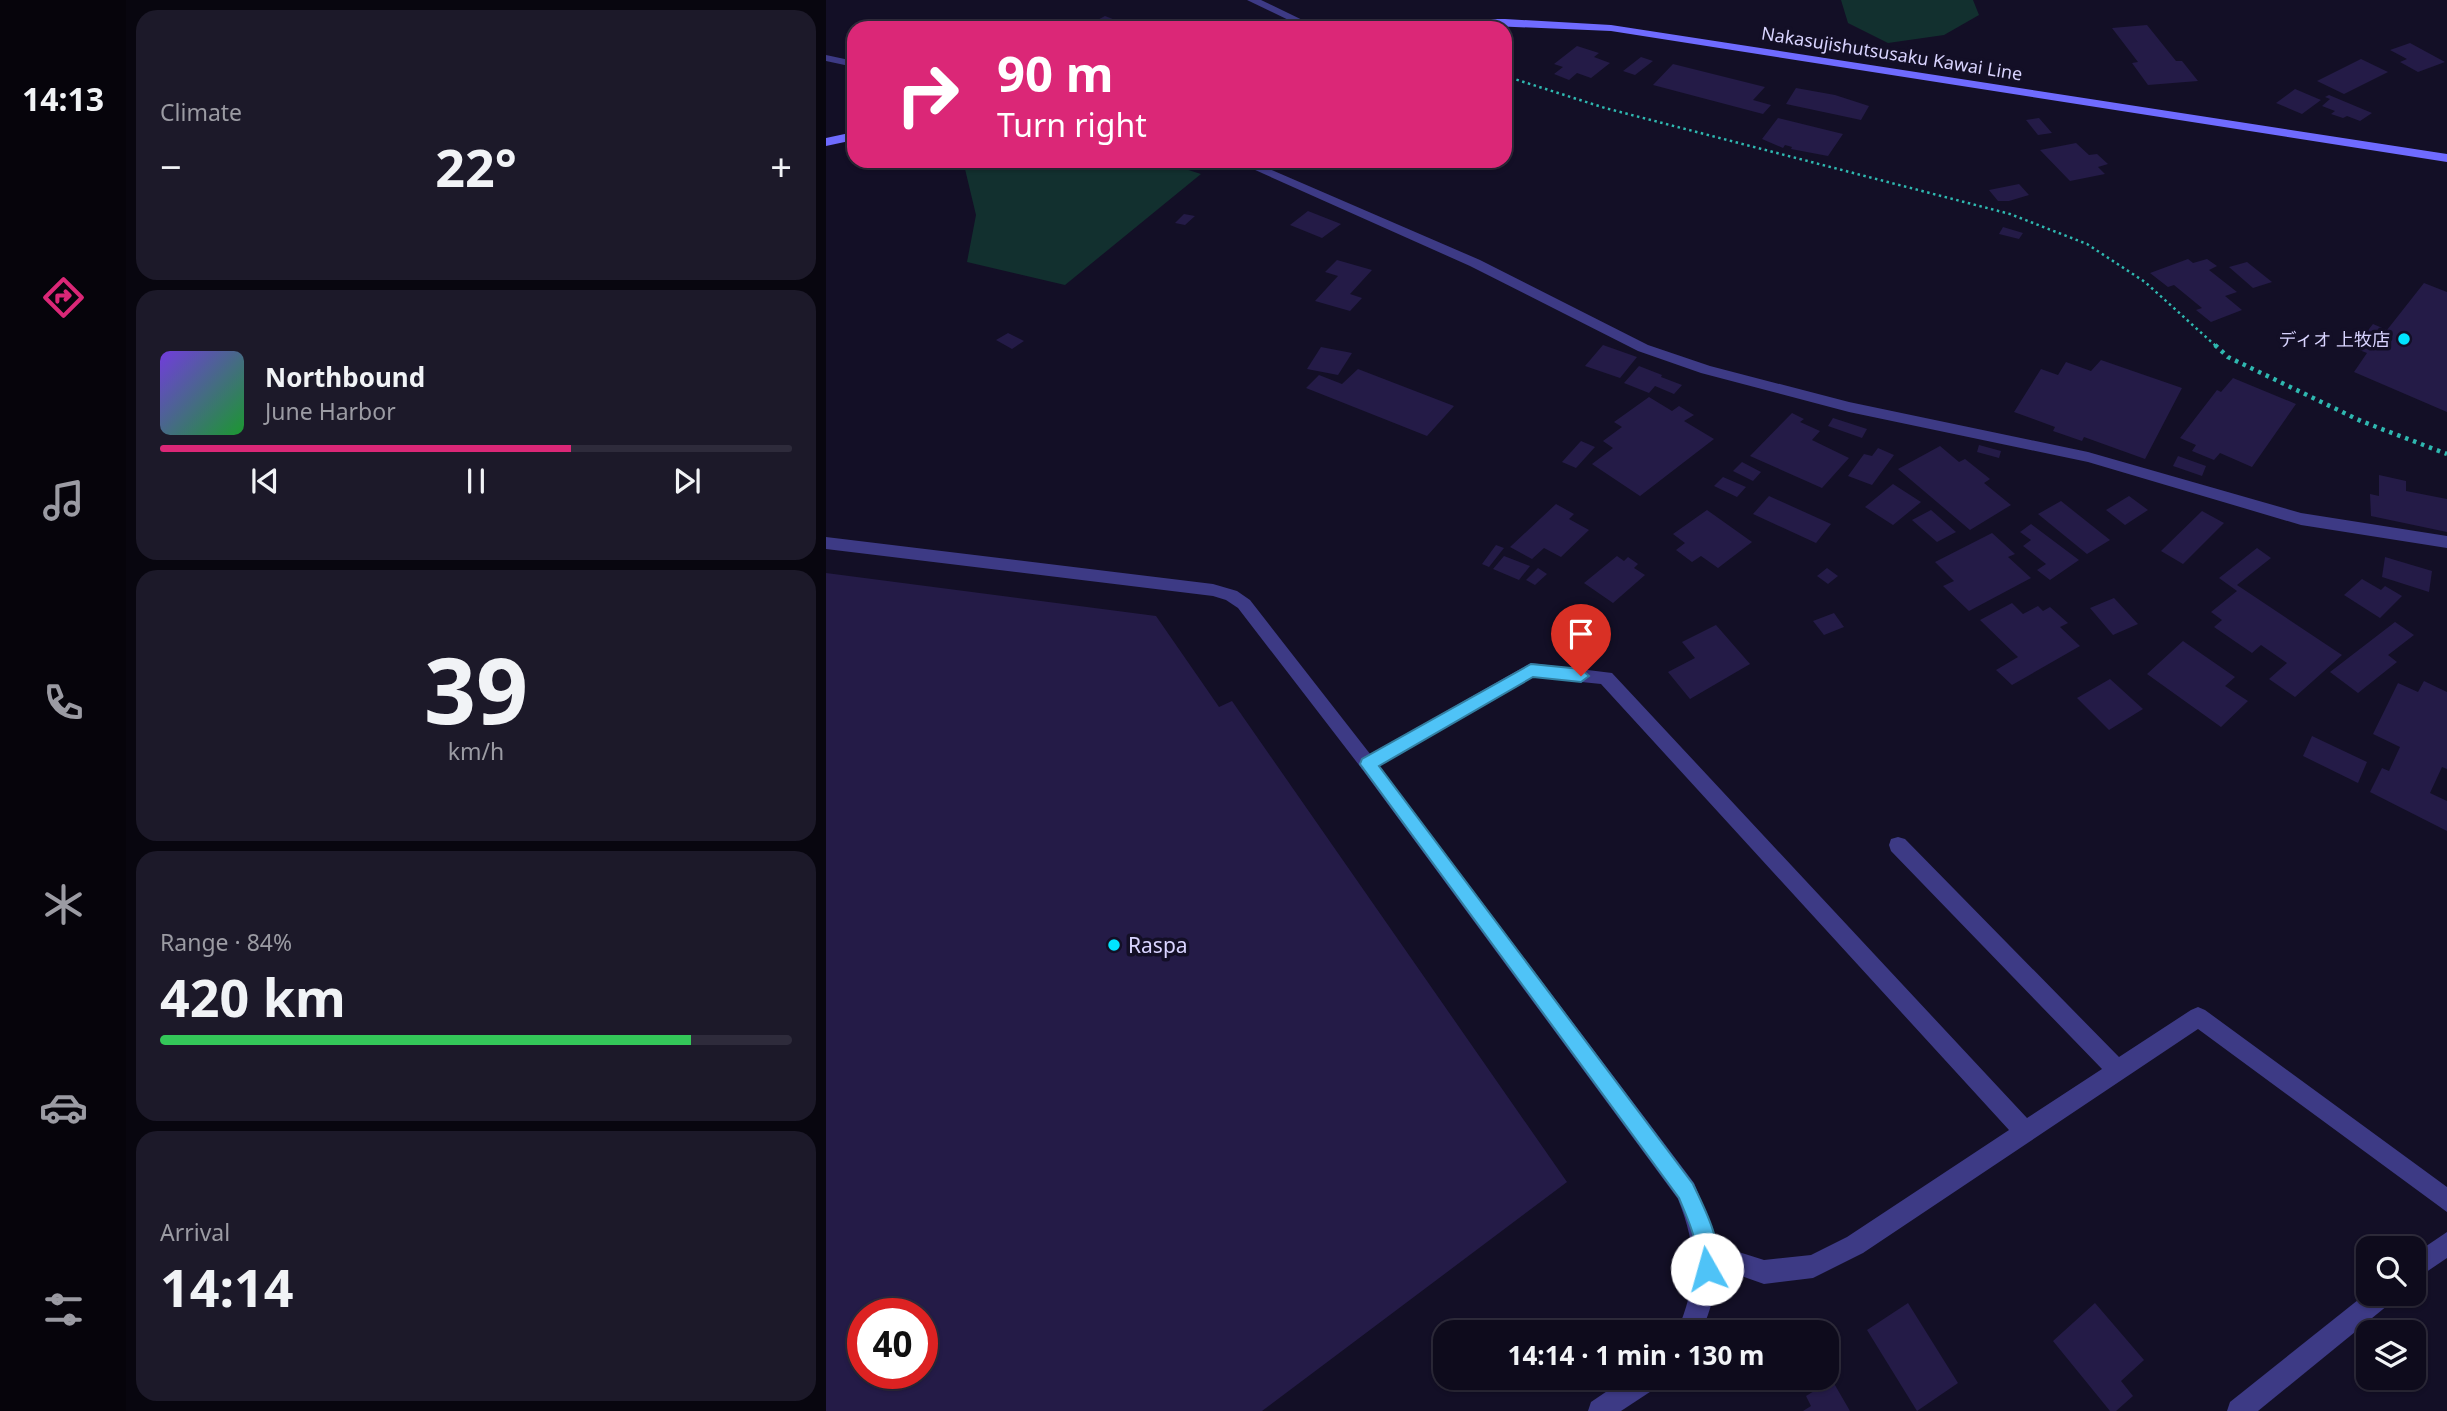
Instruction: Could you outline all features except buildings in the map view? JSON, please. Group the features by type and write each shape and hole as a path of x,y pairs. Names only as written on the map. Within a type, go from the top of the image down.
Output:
{"main road":[{"name":"Nakasujishutsusaku Kawai Line","path":"1404,21 1530,21 1611,28 2447,158"},
{"path":"826,142 847,138"}],"street":[{"path":"1252,0 1298,21"},
{"path":"826,58 847,62"},
{"path":"1257,168 1475,263 1643,348 1706,370 1849,407 2088,457 2301,519 2447,542"},
{"path":"826,543 1213,590 1231,595 1244,604 1368,764 1686,1191 1700,1222 1707,1253 1707,1284 1695,1320"},
{"path":"1368,764 1531,670 1606,678 2025,1131"},
{"path":"1898,845 2117,1070"},
{"path":"1707,1253 1764,1272 1813,1266 1855,1245 2198,1017 2447,1201"},
{"path":"2426,1260 2447,1243"},
{"path":"2239,1411 2369,1306"},
{"path":"1600,1411 1631,1390"}],"path":[{"path":"1512,78 1605,107 2010,214 2087,244 2145,282 2228,357 2361,421 2447,454"}],"green space":[{"path":"1841,0 1973,0 1979,15 1944,35 1888,43 1848,23"},
{"path":"1182,168 1201,174 1065,285 967,262 976,215 965,169"}],"place":[{"name":"ディオ 上牧店","path":"2404,339"},
{"name":"Raspa","path":"1114,945"}],"route":[{"path":"1581,676 1531,670 1368,764 1686,1191 1700,1222 1707,1253 1707,1269"}]}
